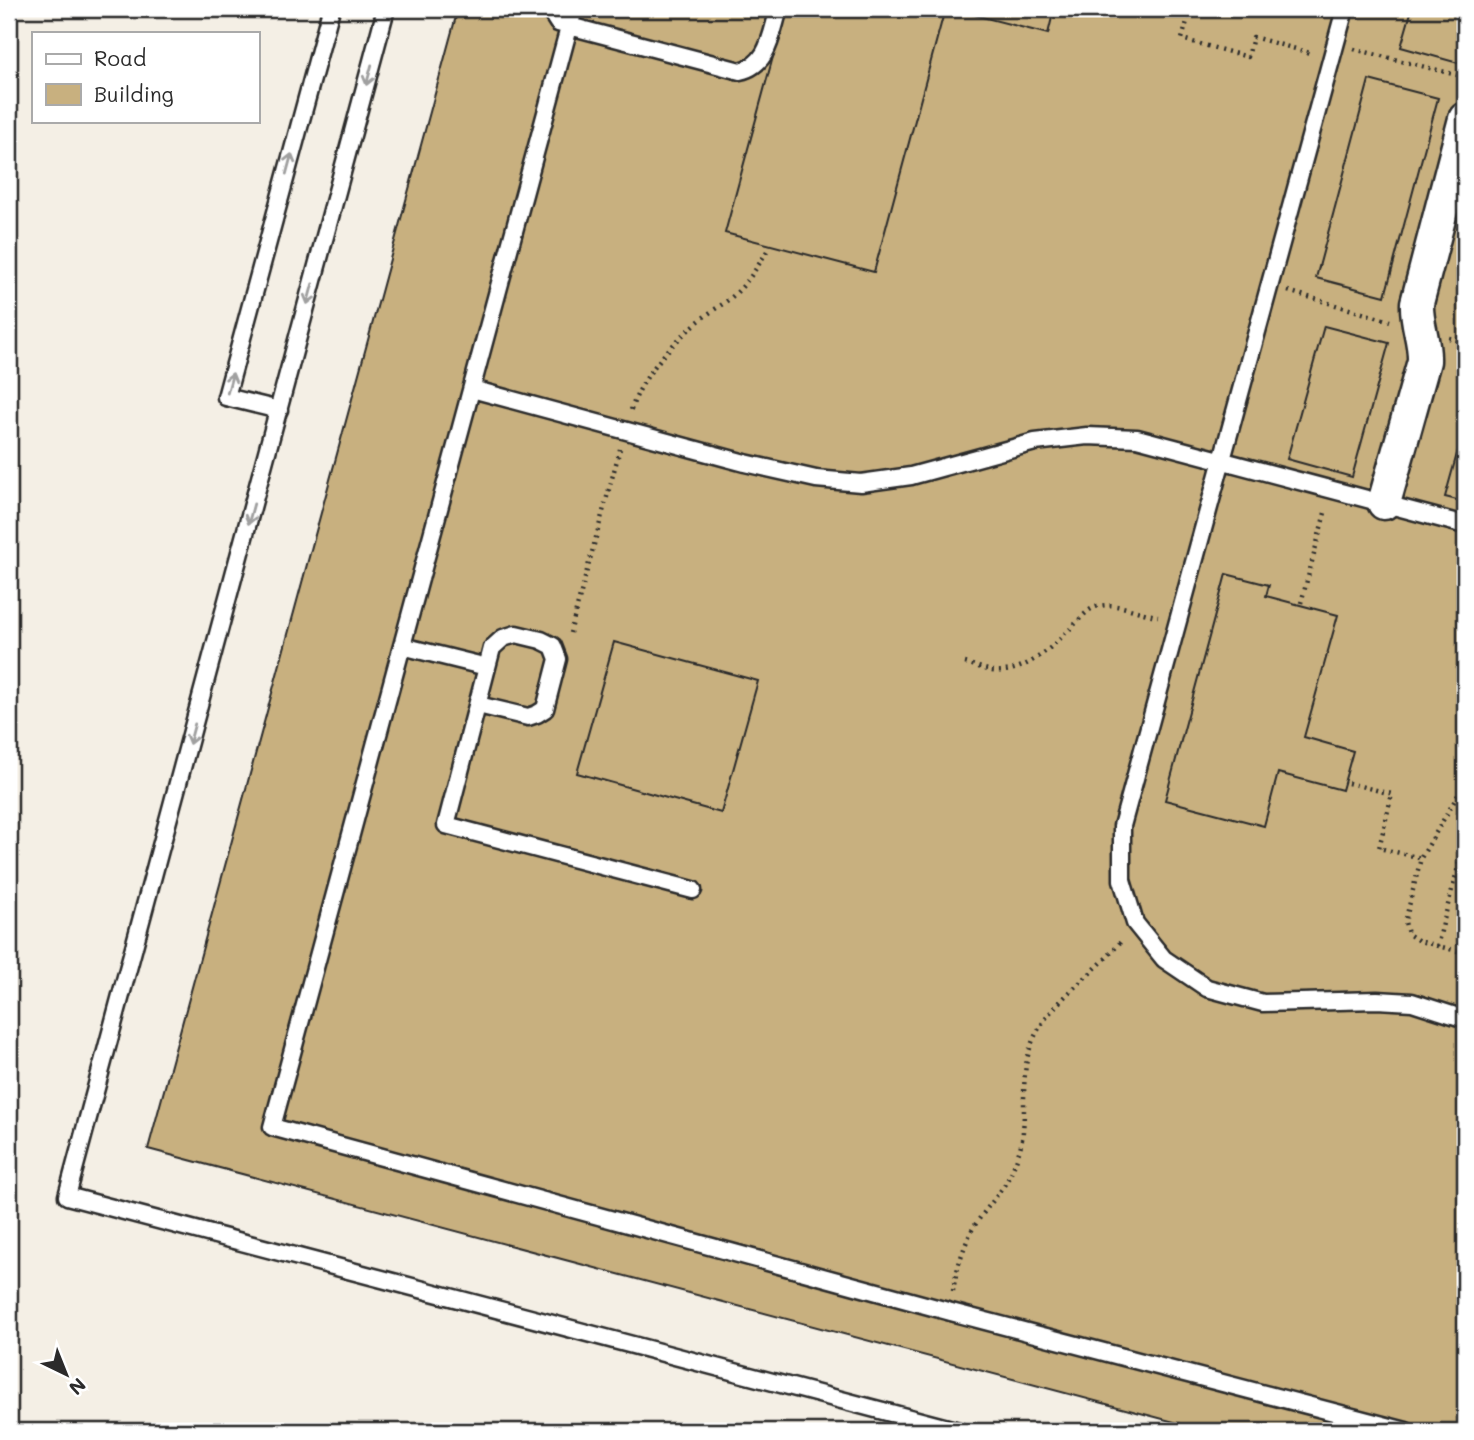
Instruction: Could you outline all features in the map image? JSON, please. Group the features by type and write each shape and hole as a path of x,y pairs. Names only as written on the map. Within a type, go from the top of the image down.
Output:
{"street":[{"path":"1384,503 1424,361 1425,344 1416,318 1417,303 1465,119"}],"lane":[{"path":"279,410 226,397 331,9"},
{"path":"386,9 67,1196 958,1431"},
{"path":"541,9 551,12 558,23 740,71 754,68 765,55 779,9"},
{"path":"574,9 272,1127 951,1312 1406,1431"},
{"path":"1345,9 1122,826 1122,880 1135,923 1164,959 1207,988 1263,1003 1377,1000 1412,1002 1465,1019"},
{"path":"472,388 745,463 816,479 861,483 911,476 1035,442 1087,436 1137,438 1465,525"},
{"path":"478,705 528,717 545,709 558,659 553,646 516,634 503,638 492,648 446,825 693,890"},
{"path":"402,646 487,667"}],"path":[{"path":"1182,9 1190,11 1182,39 1248,57 1253,37 1465,77"},
{"path":"1268,286 1465,342"},
{"path":"1301,603 1331,490"},
{"path":"965,663 992,671 1005,671 1022,665 1042,656 1087,612 1097,606 1110,605 1144,614 1180,619"},
{"path":"1348,783 1392,794 1379,848 1421,858"},
{"path":"1465,783 1421,858 1405,922 1408,934 1419,941 1465,953"},
{"path":"1437,946 1465,841"},
{"path":"951,1312 954,1282 963,1251 973,1228 1009,1176 1017,1155 1023,1131 1025,1068 1033,1040 1056,1005 1111,954 1135,923"}],"building":[{"path":"458,9 1465,9 1465,1431 1208,1431 148,1149"},
{"path":"482,9 517,9 515,17"},
{"path":"786,9 945,9 874,272 725,233"},
{"path":"951,9 1054,9 1048,34"},
{"path":"1412,9 1465,9 1465,65 1401,47"},
{"path":"1369,80 1438,98 1385,296 1316,278"},
{"path":"1324,326 1389,343 1352,477 1287,459"},
{"path":"1465,425 1465,502 1445,497"},
{"path":"1226,574 1269,585 1266,596 1338,615 1304,737 1353,751 1342,790 1278,773 1264,826 1165,800"},
{"path":"614,642 758,681 721,813 577,773"}]}
